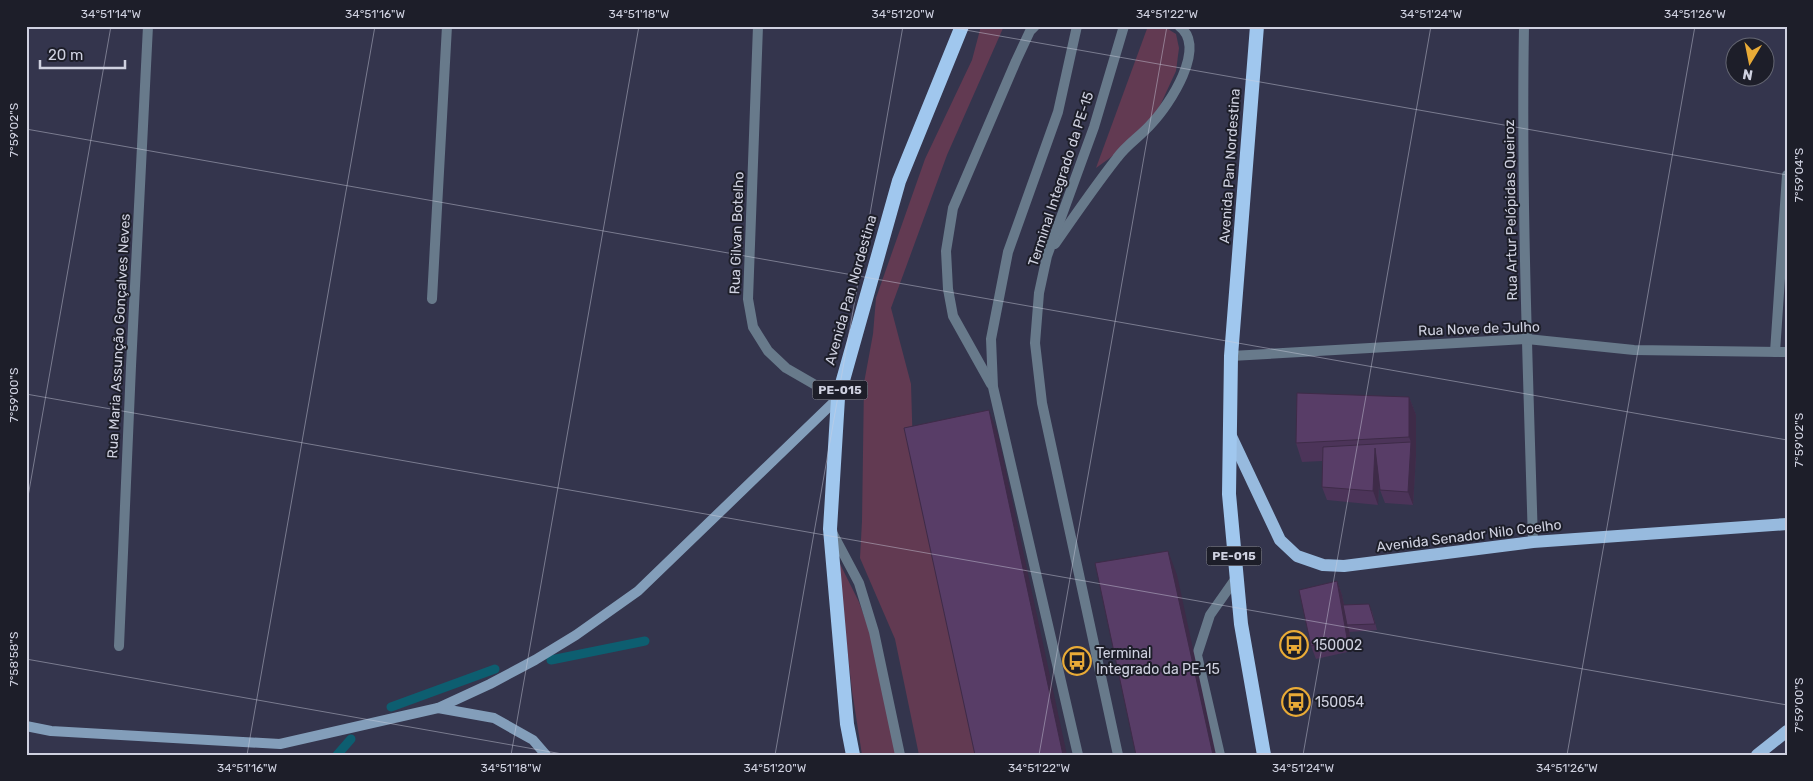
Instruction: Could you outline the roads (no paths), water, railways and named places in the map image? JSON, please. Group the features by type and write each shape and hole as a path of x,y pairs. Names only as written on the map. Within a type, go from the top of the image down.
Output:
{"highway":[{"name":"Avenida Pan Nordestina","path":"1257,26 1231,356 1229,494 1241,624 1264,755"},
{"name":"Avenida Pan Nordestina","path":"853,755 847,724 830,528 838,398 899,181 961,28"}],"main road":[{"path":"26,726 51,731 280,744 438,708 490,684 535,660 576,635 638,591 838,398"},
{"name":"Avenida Senador Nilo Coelho","path":"1230,434 1280,540 1297,556 1323,565 1344,566 1532,542 1787,524"},
{"path":"438,708 494,718 533,740 546,755"},
{"path":"1757,755 1787,731"}],"street":[{"name":"Rua Maria Assunção Gonçalves Neves","path":"119,646 148,26"},
{"path":"432,299 447,26"},
{"name":"Rua Gilvan Botelho","path":"758,26 748,299 753,327 768,351 786,368 838,398"},
{"path":"993,387 953,316 948,289 946,251 953,208 1016,61 1030,31 1035,26"},
{"name":"Terminal Integrado da PE-15","path":"1077,26 1058,112 1008,252 991,339 993,387 1078,755"},
{"name":"Terminal Integrado da PE-15","path":"1118,755 1042,403 1035,343 1039,293 1048,256 1065,203 1094,128 1124,26"},
{"path":"1048,256 1094,188 1125,147 1152,123 1181,81 1185,71 1189,39 1179,26"},
{"name":"Rua Artur Pelópidas Queiroz","path":"1524,26 1523,90 1532,542"},
{"path":"1775,352 1787,175"},
{"name":"Rua Nove de Julho","path":"1231,356 1527,339 1634,350 1787,352"},
{"path":"830,528 860,583 874,632 900,755"},
{"path":"1220,755 1197,655 1210,615 1236,578"}],"waterway":[{"path":"551,660 645,641"},
{"path":"391,707 495,669"},
{"path":"337,755 351,739"}],"place":[{"name":"150002","path":"1294,645"},
{"name":"Terminal Integrado da PE-15","path":"1077,661"},
{"name":"150054","path":"1296,702"}]}
